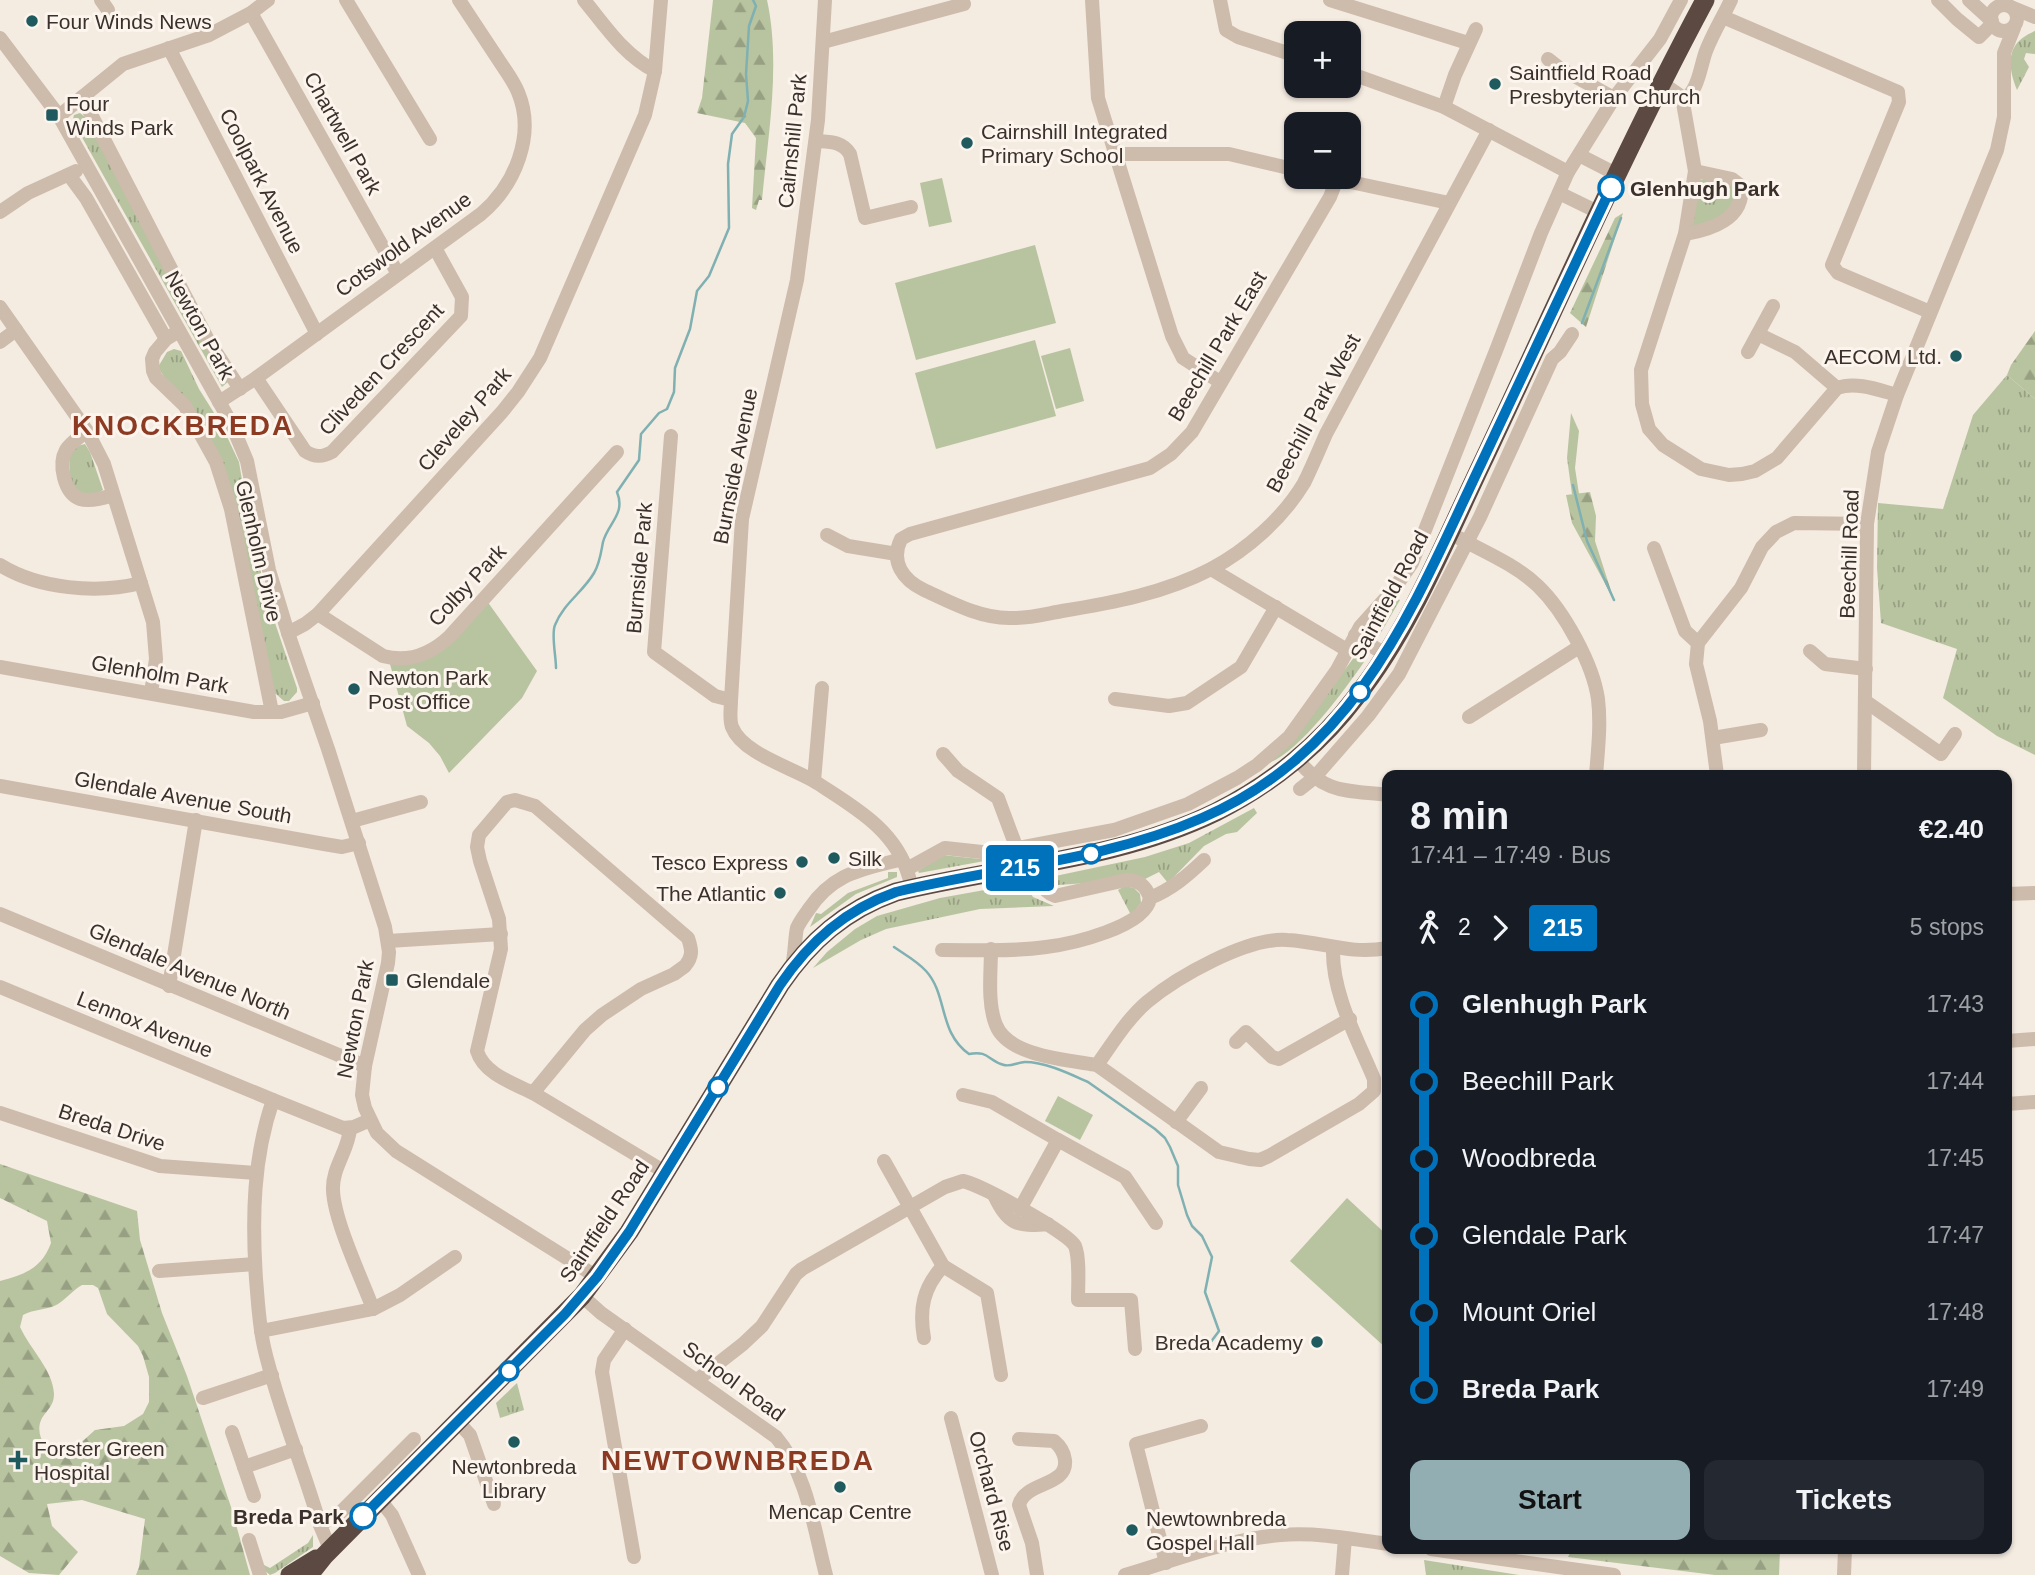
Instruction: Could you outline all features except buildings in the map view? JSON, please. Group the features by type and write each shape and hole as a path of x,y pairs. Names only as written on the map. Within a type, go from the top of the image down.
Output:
{"highway":[{"name":"Saintfield Road","path":"309,1575 327,1553 582,1296 629,1232 792,967 832,925 907,872 1036,865 1109,850 1177,828 1233,803 1297,759 1354,700 1386,655 1448,533 1662,83 1705,0"},
{"name":"Saintfield Road","path":"290,1575 327,1553"}],"street":[{"path":"59,116 123,64 209,35 251,13 268,0"},
{"path":"346,0 430,139"},
{"name":"Cotswold Avenue","path":"219,402 435,248 481,214 499,196 519,159 524,132 523,111 517,90 459,0"},
{"path":"584,0 634,59 655,71"},
{"name":"Cleveley Park","path":"288,633 318,614 495,419 529,376 550,337 640,126 655,71 661,0"},
{"name":"Cairnshill Park","path":"796,285 816,141 825,0"},
{"path":"1092,0 1098,98 1177,348 1183,358 1220,382"},
{"path":"1220,0 1226,30 1238,37 1284,52"},
{"path":"1330,0 1468,43"},
{"name":"Saintfield Road","path":"792,967 796,930 823,890 840,877 907,872 945,848 991,853 1088,836 1137,823 1188,804 1237,778 1257,765 1289,737 1329,683 1365,619 1394,589 1418,551 1541,233 1568,172 1614,99 1660,39 1681,0"},
{"path":"1683,101 1688,98 1698,79 1706,51 1731,0"},
{"path":"1938,0 1979,37 1992,23 1994,10 2001,6 2009,5 2035,17"},
{"path":"1969,0 2003,32 2035,17"},
{"path":"823,42 964,4"},
{"path":"2009,5 2017,13 2015,26"},
{"name":"Chartwell Park","path":"251,13 398,274"},
{"path":"1723,17 1898,92 1899,103 1832,265 1838,273 1930,312"},
{"name":"Beechill Road","path":"1992,23 1993,35 2003,64"},
{"name":"Beechill Road","path":"1864,770 1867,524 1878,452 1897,395 2001,135 2005,102 2003,64 2006,45 2015,26"},
{"path":"1444,107 1476,29"},
{"name":"Newton Park","path":"0,38 6,55 59,116 241,443 269,570 352,821 388,941 388,963 365,1066 362,1095 370,1120 377,1133 396,1151 597,1277"},
{"name":"Coolpark Avenue","path":"169,48 317,334"},
{"path":"1548,59 1558,68 1614,99"},
{"path":"1361,77 1444,107 1568,172"},
{"path":"1662,83 1679,94 1683,101 1695,171 1685,234 1641,370 1642,404 1649,429 1655,437 1683,460 1701,469 1729,475 1755,471 1777,458 1837,388 1864,387 1897,395"},
{"path":"82,97 208,340 240,388"},
{"name":"Beechill Park West","path":"897,554 897,566 904,577 917,587 982,614 1009,618 1080,608 1148,594 1211,569 1252,541 1287,508 1304,482 1326,434 1489,130"},
{"path":"816,141 839,143 850,153 860,220 911,207"},
{"path":"1116,154 1229,154 1284,167"},
{"path":"1579,155 1618,175"},
{"path":"0,212 28,193 86,165"},
{"path":"1685,234 1714,227 1727,219 1735,212 1742,193 1741,186 1732,179 1695,171"},
{"path":"69,175 86,198 166,340 179,331"},
{"path":"1361,184 1449,203"},
{"name":"Beechill Park East","path":"897,554 901,539 910,534 1160,463 1192,432 1330,198 1331,189"},
{"path":"1559,192 1600,213"},
{"name":"Cliveden Crescent","path":"256,378 306,452 318,457 332,452 461,316 462,297 435,248"},
{"name":"Burnside Avenue","path":"731,700 742,519 796,285"},
{"path":"1748,352 1773,306"},
{"path":"0,307 87,431 104,464 156,640 151,693"},
{"path":"0,342 16,330"},
{"name":"Saintfield Road","path":"1300,789 1314,778 1392,685 1497,482 1507,453 1552,359 1572,334"},
{"path":"1758,334 1795,352 1837,388"},
{"name":"Glenholm Drive","path":"166,340 152,359 153,372 185,405 216,462 231,509 272,712"},
{"path":"87,431 72,443 64,454 66,483 80,499 98,499 113,495"},
{"name":"Burnside Park","path":"671,436 654,652 715,696 731,700"},
{"name":"Colby Park","path":"318,614 383,656 405,659 432,651 450,636 617,452"},
{"path":"1716,770 1713,738 1696,664 1698,643 1741,588 1762,547 1776,532 1794,523 1867,524"},
{"path":"1448,533 1525,576 1538,586 1558,610 1594,681 1598,698 1596,770"},
{"path":"827,535 848,546 897,554"},
{"path":"1654,548 1685,631 1698,643"},
{"path":"0,565 34,579 75,588 116,588 141,583"},
{"path":"1211,569 1347,650"},
{"path":"1115,699 1170,706 1187,703 1241,667 1276,607"},
{"path":"1355,635 1386,655"},
{"path":"1469,717 1579,647"},
{"path":"1810,651 1825,664 1866,669"},
{"name":"Glenholm Park","path":"0,667 254,712 292,710 313,704"},
{"path":"814,781 822,688"},
{"path":"731,700 733,728 746,746 814,781 876,824 889,837 907,872"},
{"path":"1866,701 1941,754 1955,734"},
{"path":"1713,738 1761,730"},
{"path":"943,754 958,771 998,798 1017,849"},
{"path":"1297,759 1314,778 1333,788 1382,794"},
{"name":"Glendale Avenue South","path":"0,786 324,844 350,846 359,843"},
{"path":"533,1093 585,1030 622,1001 685,966 692,950 688,938 535,806 515,800 507,802 491,819 479,835 477,847 501,934 501,948 477,1051 480,1061 490,1071 533,1093 665,1172"},
{"path":"352,821 421,802"},
{"path":"169,986 196,820"},
{"path":"1150,898 1167,891 1203,860"},
{"path":"942,950 1057,946 1108,931 1133,920 1146,909 1150,898 1148,891 1135,880 1055,896 1047,893 1041,886 1036,865"},
{"path":"2012,894 2035,893"},
{"name":"Glendale Avenue North","path":"0,914 365,1066"},
{"path":"800,923 814,942"},
{"path":"388,941 501,934"},
{"path":"1097,1065 1132,1017 1147,1002 1213,960 1276,940 1333,949 1366,951 1382,949"},
{"path":"991,949 992,1009 995,1023 1002,1035 1023,1049 1097,1065 1219,1152 1260,1160 1370,1097 1376,1086 1334,976 1333,949"},
{"name":"Lennox Avenue","path":"0,987 274,1100"},
{"path":"1236,1042 1246,1032 1272,1057 1279,1059 1350,1019"},
{"path":"2012,1040 2035,1038"},
{"path":"1176,1122 1201,1088"},
{"path":"964,1095 992,1102 1125,1177 1156,1223"},
{"path":"327,1553 261,1331 253,1220 256,1174 263,1136 274,1100 338,1126 350,1128 370,1120"},
{"path":"2012,1104 2035,1102"},
{"name":"Breda Drive","path":"0,1113 160,1166 256,1174"},
{"path":"350,1128 349,1139 336,1168 333,1191 339,1220 373,1309"},
{"path":"1020,1209 1058,1140"},
{"path":"884,1161 943,1266 984,1289 990,1297 1001,1375"},
{"path":"697,1380 762,1326 802,1269 908,1207 953,1183 963,1181 1048,1224 1076,1247 1078,1300 1131,1300 1135,1349"},
{"path":"994,1195 1002,1211 1012,1222 1024,1226 1048,1224"},
{"path":"261,1331 373,1309 400,1295 455,1257"},
{"path":"159,1271 255,1264"},
{"path":"924,1338 921,1322 923,1299 926,1288 943,1266"},
{"name":"School Road","path":"582,1296 776,1437 788,1451 810,1510 826,1575"},
{"path":"625,1329 604,1360 602,1372 634,1557"},
{"path":"203,1398 272,1375"},
{"name":"Orchard Rise","path":"951,1419 992,1575"},
{"path":"458,1422 470,1435 494,1504"},
{"path":"1166,1563 1136,1444 1201,1426"},
{"path":"232,1432 254,1496"},
{"path":"320,1525 341,1512 414,1439"},
{"path":"1019,1439 1054,1441 1065,1456 1066,1463 1062,1473 1030,1491 1021,1499 1019,1505 1032,1543 1037,1575"},
{"path":"244,1466 296,1449"},
{"path":"380,1500 392,1515 419,1575"},
{"path":"1125,1575 1239,1542 1280,1535 1300,1534 1382,1543"},
{"path":"1342,1575 1345,1538"},
{"path":"249,1540 260,1575"},
{"path":"1461,1554 1562,1571 1606,1574"},
{"path":"1844,1575 1845,1554"}],"green space":[{"path":"713,0 767,0 773,49 772,100 762,200 759,200 756,210 752,208 756,138 745,123 697,113 702,98"},
{"path":"2035,31 2035,54 2026,53 2024,59 2029,67 2017,90 2011,71 2011,55 2019,41"},
{"path":"80,113 85,117 229,381 222,387 79,132 73,119 74,115"},
{"path":"942,178 952,222 929,227 920,183"},
{"path":"1704,179 1728,184 1737,195 1726,216 1692,227 1698,181"},
{"path":"1623,213 1586,327 1570,313 1615,218"},
{"path":"1035,245 1056,323 916,360 895,283"},
{"path":"2035,331 2035,399 2007,375"},
{"path":"1035,340 1056,416 936,449 915,373"},
{"path":"1070,348 1084,401 1056,409 1041,356"},
{"path":"174,349 181,351 239,462 251,534 270,608 297,688 289,701 273,695 231,490 158,367 167,352"},
{"path":"2007,375 2035,399 2035,755 1997,736 1943,698 1957,649 1881,623 1877,568 1878,503 1943,509 1973,415"},
{"path":"1571,413 1579,431 1575,468 1579,494 1572,494 1567,458"},
{"path":"85,444 103,490 96,494 78,493 70,482 69,453 77,446"},
{"path":"1590,492 1596,516 1595,541 1614,600 1572,523 1566,495"},
{"path":"1395,598 1400,600 1379,636 1376,638 1370,635"},
{"path":"487,601 537,671 522,698 449,773 429,743 407,726 390,664 424,659 437,654 457,638"},
{"path":"1358,652 1364,662 1333,704 1294,746 1269,763 1293,739"},
{"path":"1254,808 1257,813 1237,832 1226,834 1204,846 1168,883 1159,872 1145,879 1058,885 1047,881 1046,878 1145,857 1189,843"},
{"path":"942,855 990,860 919,873 918,871"},
{"path":"888,872 897,872 897,877 856,894 810,927 816,913 821,914 848,893 888,878"},
{"path":"1024,883 1033,897 1054,906 980,909 886,929 813,968 827,952 855,929 877,916 940,898"},
{"path":"1125,886 1134,888 1140,894 1141,903 1131,915 1118,890"},
{"path":"1058,1096 1093,1115 1080,1140 1045,1121"},
{"path":"0,1164 137,1211 140,1240 162,1313 187,1376 232,1510 250,1575 136,1575 145,1519 82,1500 47,1504 52,1526 78,1552 59,1575 29,1573 0,1556 0,1281 31,1269 43,1259 51,1243 47,1221 0,1198","holes":["82,1285 98,1288 107,1314 138,1346 143,1356 149,1377 149,1402 143,1414 124,1426 95,1430 64,1458 58,1459 45,1446 39,1429 42,1418 53,1401 53,1385 20,1327 23,1315 58,1304"]},
{"path":"1347,1198 1382,1230 1382,1344 1290,1261"},
{"path":"517,1383 524,1410 500,1418 496,1403"},
{"path":"313,1535 313,1547 275,1573 270,1575 264,1570 262,1564 270,1568 308,1543"},
{"path":"1570,1554 1780,1554 1779,1575 1715,1575 1568,1557"},
{"path":"1424,1560 1519,1575 1426,1575"}],"waterway":[{"path":"556,668 555,625 596,569 605,535 618,512 617,492 639,460 641,434 659,413 667,409 674,392 675,368 690,329 697,291 709,276 729,228 728,164 732,134 744,117 748,101 746,74 749,26 756,6 753,0"},
{"path":"1582,323 1621,218"},
{"path":"1573,485 1587,541 1614,600"},
{"path":"894,947 926,971 938,991 952,1035 969,1054 981,1053 1007,1065 1025,1062 1058,1069 1088,1082 1165,1138 1178,1166 1178,1185 1187,1215 1192,1226 1202,1236 1212,1257 1205,1292 1219,1331 1210,1343"}],"bus line":[{"name":"215","path":"363,1516 565,1314 597,1277 629,1232 780,985 804,952 823,932 863,905 896,892 1109,850 1177,828 1218,811 1255,789 1297,759 1335,722 1373,676 1421,590 1611,188"}],"place":[{"name":"Four Winds News","path":"32,21"},
{"name":"Saintfield Road Presbyterian Church","path":"1495,84"},
{"name":"Four Winds Park","path":"52,115"},
{"name":"Cairnshill Integrated Primary School","path":"967,143"},
{"name":"Glenhugh Park","path":"1611,188"},
{"name":"AECOM Ltd.","path":"1956,356"},
{"name":"Newton Park Post Office","path":"354,689"},
{"name":"Silk","path":"834,858"},
{"name":"Tesco Express","path":"802,862"},
{"name":"The Atlantic","path":"780,893"},
{"name":"Glendale","path":"392,980"},
{"name":"Breda Academy","path":"1317,1342"},
{"name":"Newtonbreda Library","path":"514,1442"},
{"name":"Forster Green Hospital","path":"18,1460"},
{"name":"Mencap Centre","path":"840,1487"},
{"name":"Breda Park","path":"363,1516"},
{"name":"Newtownbreda Gospel Hall","path":"1132,1530"}],"district":[{"name":"KNOCKBREDA","path":"183,425"},
{"name":"NEWTOWNBREDA","path":"738,1460"}]}
